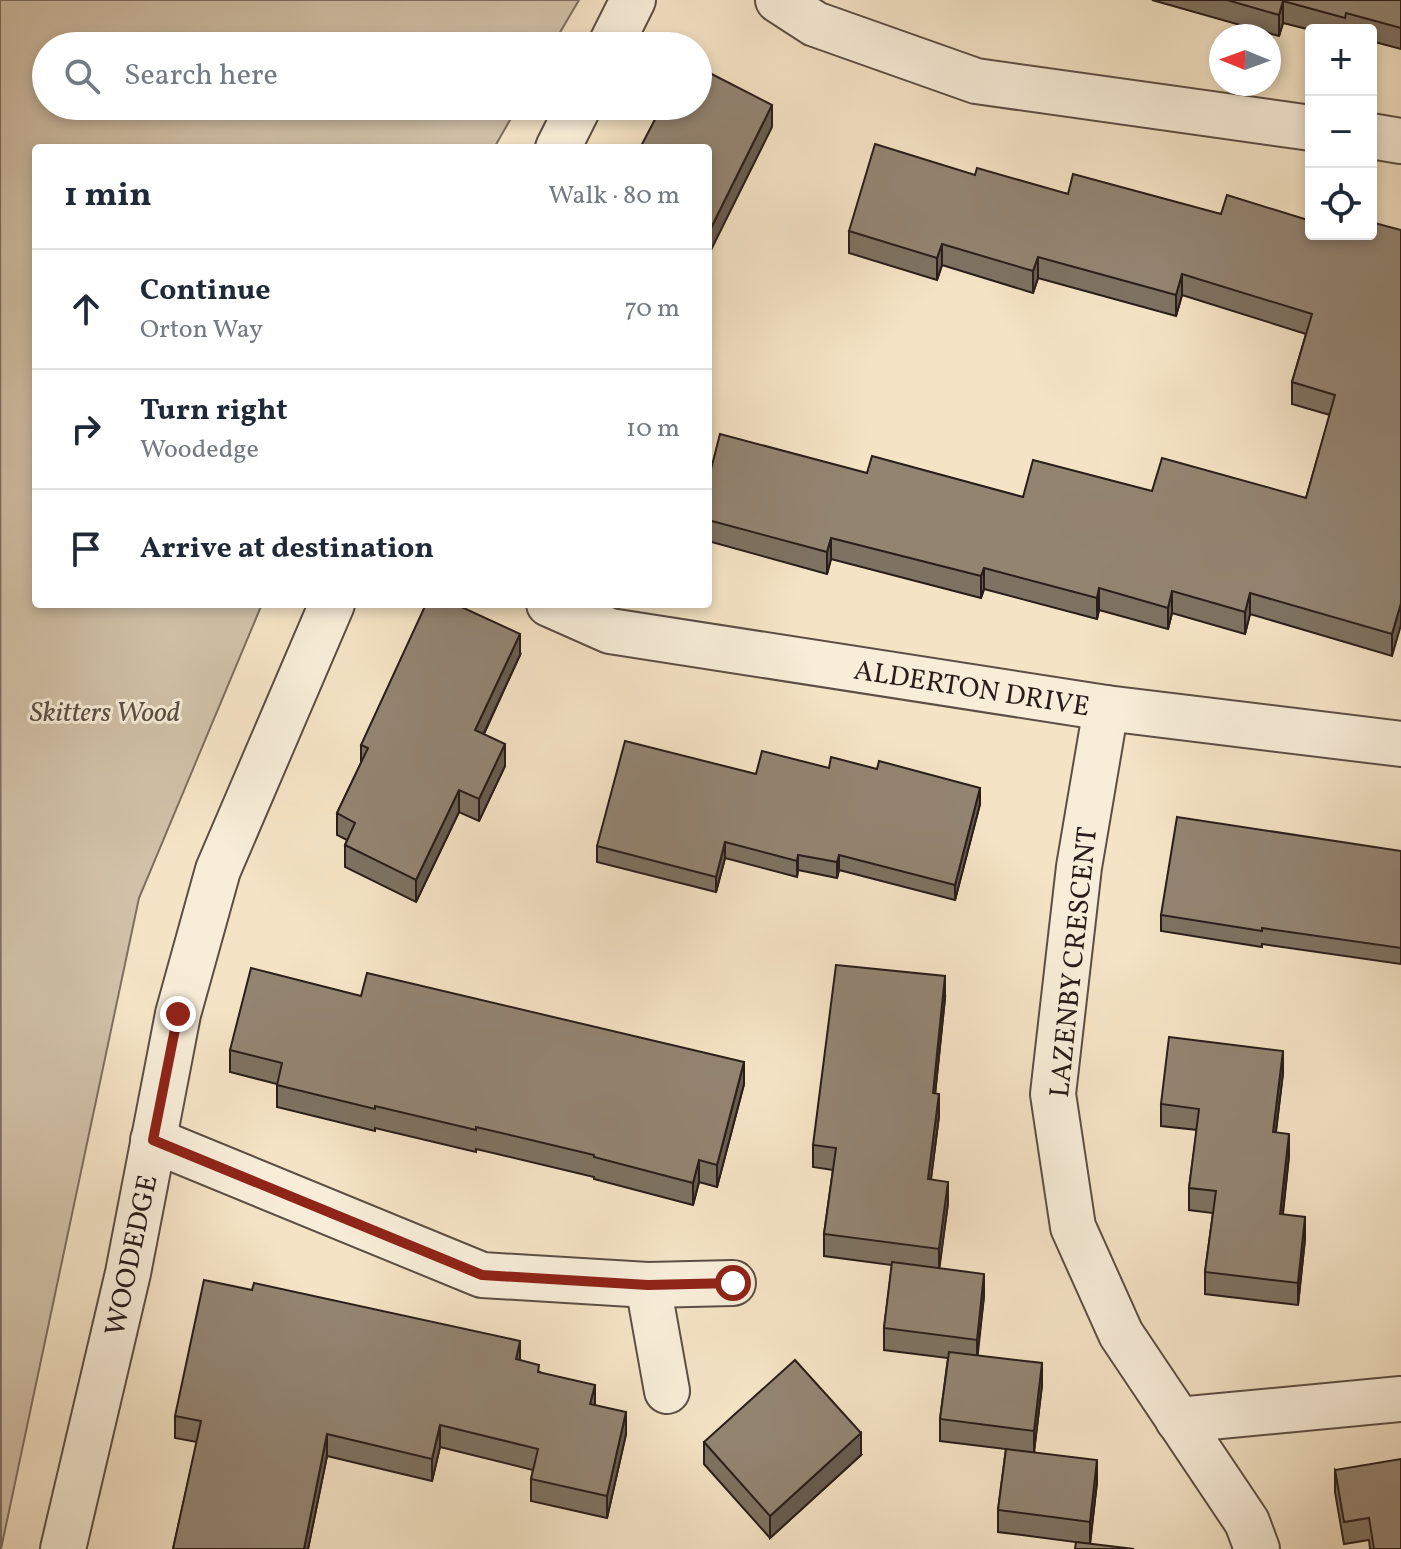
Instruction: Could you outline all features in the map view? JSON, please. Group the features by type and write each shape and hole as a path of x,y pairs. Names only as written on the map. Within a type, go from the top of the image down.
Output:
{"street":[{"path":"617,32 633,0"},
{"path":"778,0 815,24 976,81 1305,127"},
{"path":"560,144 572,120"},
{"path":"1377,137 1401,141"},
{"name":"WOODEDGE","path":"63,1549 128,1273 178,1014 218,870 330,608"},
{"name":"ALDERTON DRIVE","path":"558,608 610,631 1106,708 1401,744"},
{"name":"LAZENBY CRESCENT","path":"1106,708 1079,867 1053,1094 1073,1227 1121,1334 1247,1522 1257,1549"},
{"path":"153,1140 482,1275 648,1285 733,1283"},
{"path":"648,1285 667,1391"},
{"path":"1178,1420 1401,1399"}],"green space":[{"name":"Skitters Wood","path":"0,0 579,0 560,32 32,32 32,120 510,120 496,144 32,144 32,608 260,608 139,898 1,1549"}],"building":[{"path":"1227,0 1401,0 1401,28 1346,13 1345,18 1283,1 1279,15"},
{"path":"712,74 772,105 712,226 712,144 642,144 655,120 712,120"},
{"path":"875,144 975,175 977,168 1068,194 1073,174 1221,214 1227,195 1305,219 1305,240 1377,240 1377,224 1401,230 1401,603 1392,634 1250,593 1245,612 1172,591 1168,608 1099,588 1097,598 984,568 981,576 831,538 827,552 712,521 712,465 720,434 867,473 872,456 1023,497 1033,460 1152,491 1162,458 1306,498 1335,395 1292,382 1312,314 1182,274 1176,295 1038,257 1033,271 942,244 937,258 849,231"},
{"path":"424,608 464,608 520,634 475,730 505,744 479,799 459,790 416,880 345,845 355,823 337,813 368,748 361,745"},
{"path":"625,741 756,774 762,751 829,768 831,757 877,769 879,761 980,788 955,885 839,855 837,862 798,855 797,861 725,842 716,877 597,846"},
{"path":"1177,817 1401,851 1401,948 1161,915"},
{"path":"836,965 945,976 933,1093 939,1094 928,1179 948,1182 939,1249 824,1234 836,1148 813,1145"},
{"path":"251,968 361,996 367,973 744,1062 717,1165 699,1160 693,1183 476,1127 476,1130 375,1106 375,1109 277,1085 282,1063 230,1050"},
{"path":"1169,1037 1283,1051 1273,1132 1289,1134 1280,1214 1305,1217 1298,1283 1205,1272 1216,1191 1189,1188 1199,1109 1161,1104"},
{"path":"892,1262 984,1274 977,1340 884,1328"},
{"path":"204,1280 252,1290 254,1283 520,1341 516,1359 539,1365 538,1372 595,1385 590,1404 626,1412 607,1496 531,1479 538,1449 440,1425 432,1459 327,1434 304,1549 173,1549 201,1421 175,1416"},
{"path":"949,1352 1042,1363 1034,1431 940,1419"},
{"path":"795,1360 861,1433 770,1516 704,1442"},
{"path":"1006,1449 1097,1460 1090,1522 998,1510"},
{"path":"1401,1459 1401,1549 1374,1549 1369,1518 1344,1522 1335,1470"},
{"path":"1076,1542 1134,1549 1075,1549"}],"route":[{"path":"178,1014 153,1140 482,1275 648,1285 733,1283"}]}
